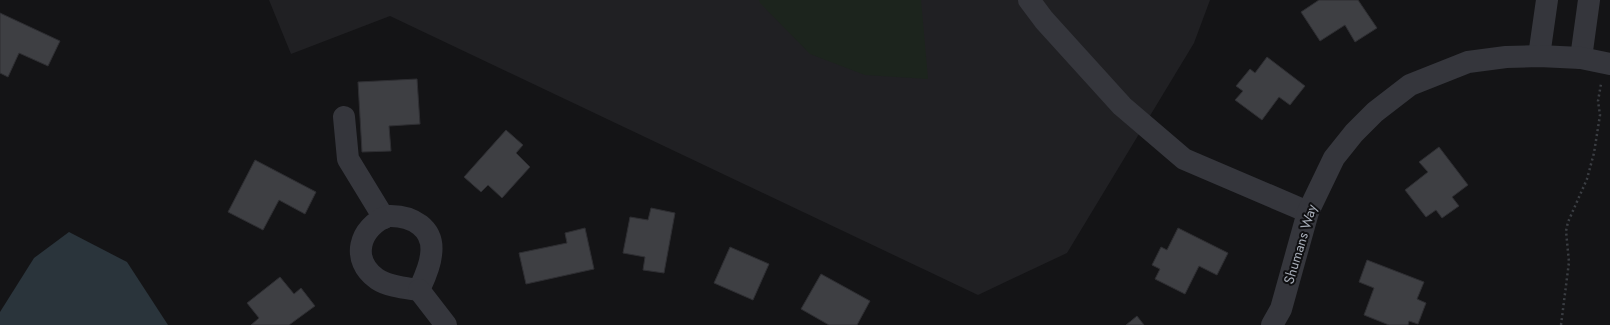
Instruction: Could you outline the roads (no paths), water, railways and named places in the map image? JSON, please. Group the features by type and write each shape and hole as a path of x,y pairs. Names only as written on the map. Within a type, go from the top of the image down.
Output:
{"street":[{"path":"1029,0 1044,20 1122,106 1184,159 1308,212"},
{"path":"1539,56 1547,0"},
{"path":"1581,58 1589,0"},
{"name":"Shumans Way","path":"1272,325 1281,308 1308,212 1334,158 1354,132 1375,112 1410,85 1468,62 1539,56 1581,58 1608,64"},
{"path":"344,117 348,159 384,218"},
{"path":"419,290 432,254 431,243 427,233 420,224 410,218 400,216 378,220 369,228 363,238 361,250 363,262 369,273 378,280 390,285 419,290 446,325"}]}
